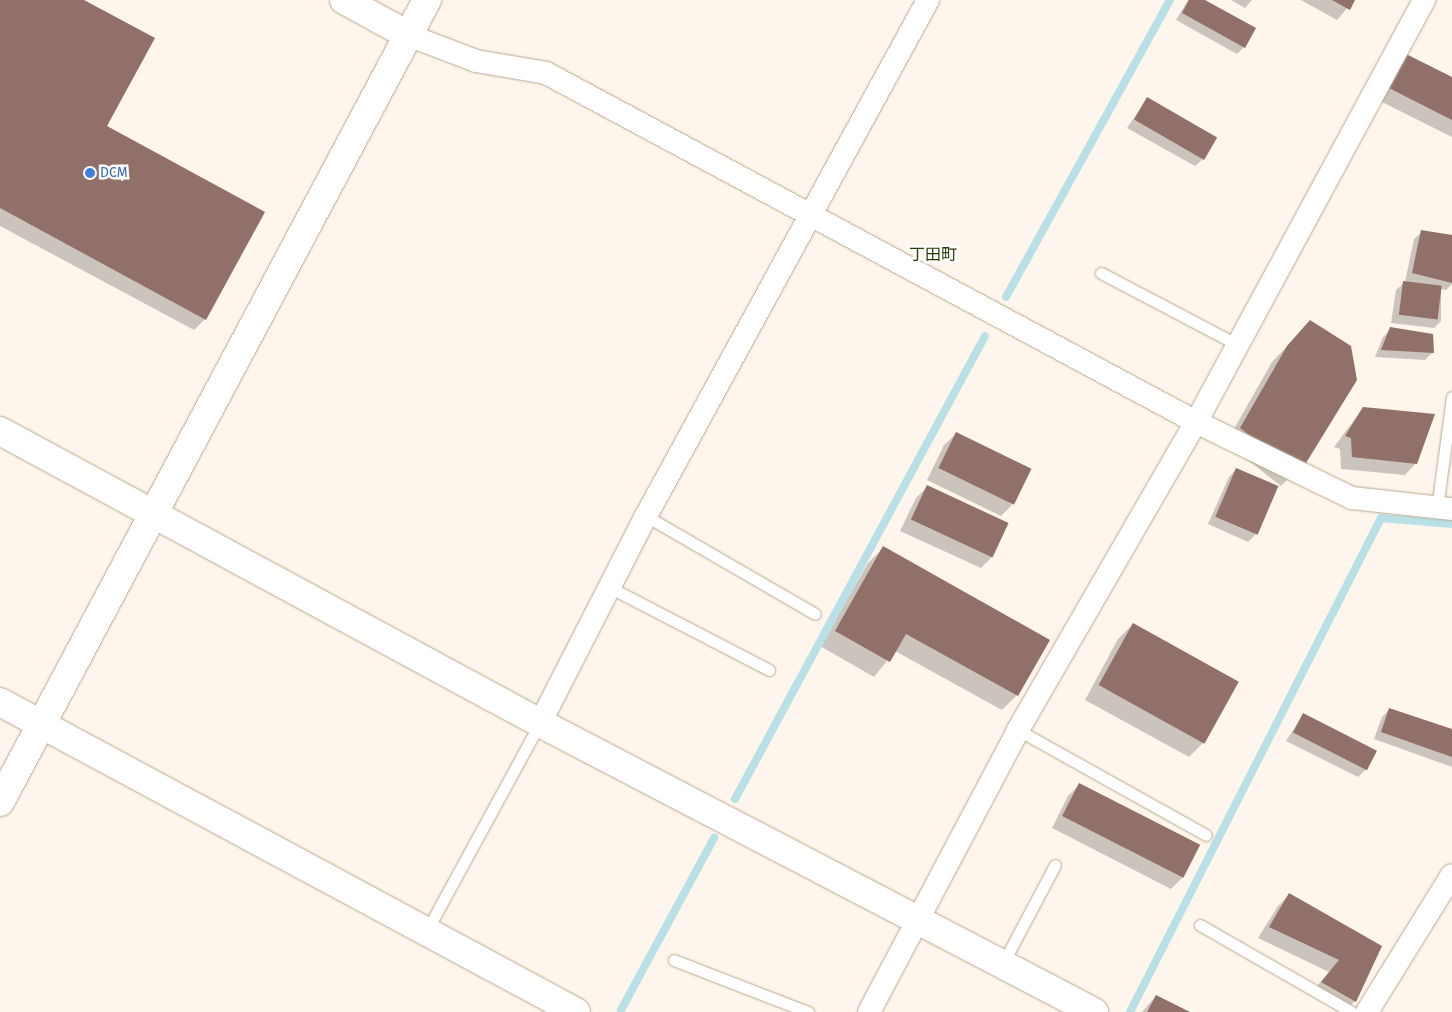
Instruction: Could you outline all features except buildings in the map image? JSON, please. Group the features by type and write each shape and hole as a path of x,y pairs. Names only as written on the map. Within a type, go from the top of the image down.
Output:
{"street":[{"path":"344,0 408,35 476,61 546,73 1196,422 1352,498 1444,509"},
{"path":"0,802 427,0"},
{"path":"540,723 611,588 646,516 928,0"},
{"path":"869,1012 1018,730 1196,422 1424,0"},
{"path":"0,431 540,723 1094,1012"},
{"path":"0,702 576,1012"},
{"path":"1367,1012 1452,875"}],"lane":[{"path":"1100,273 1238,344"},
{"path":"1444,509 1452,397"},
{"path":"646,516 815,614"},
{"path":"611,588 769,670"},
{"path":"426,932 540,723"},
{"path":"1018,730 1206,836"},
{"path":"1002,965 1055,865"},
{"path":"1200,925 1352,1012"},
{"path":"674,960 808,1012"}],"waterway":[{"path":"1006,297 1170,0"},
{"path":"735,799 985,336"},
{"path":"1130,1012 1381,518 1452,524"},
{"path":"621,1010 714,838"}],"place":[{"name":"DCM","path":"90,173"}],"district":[{"name":"丁田町","path":"933,255"}]}
